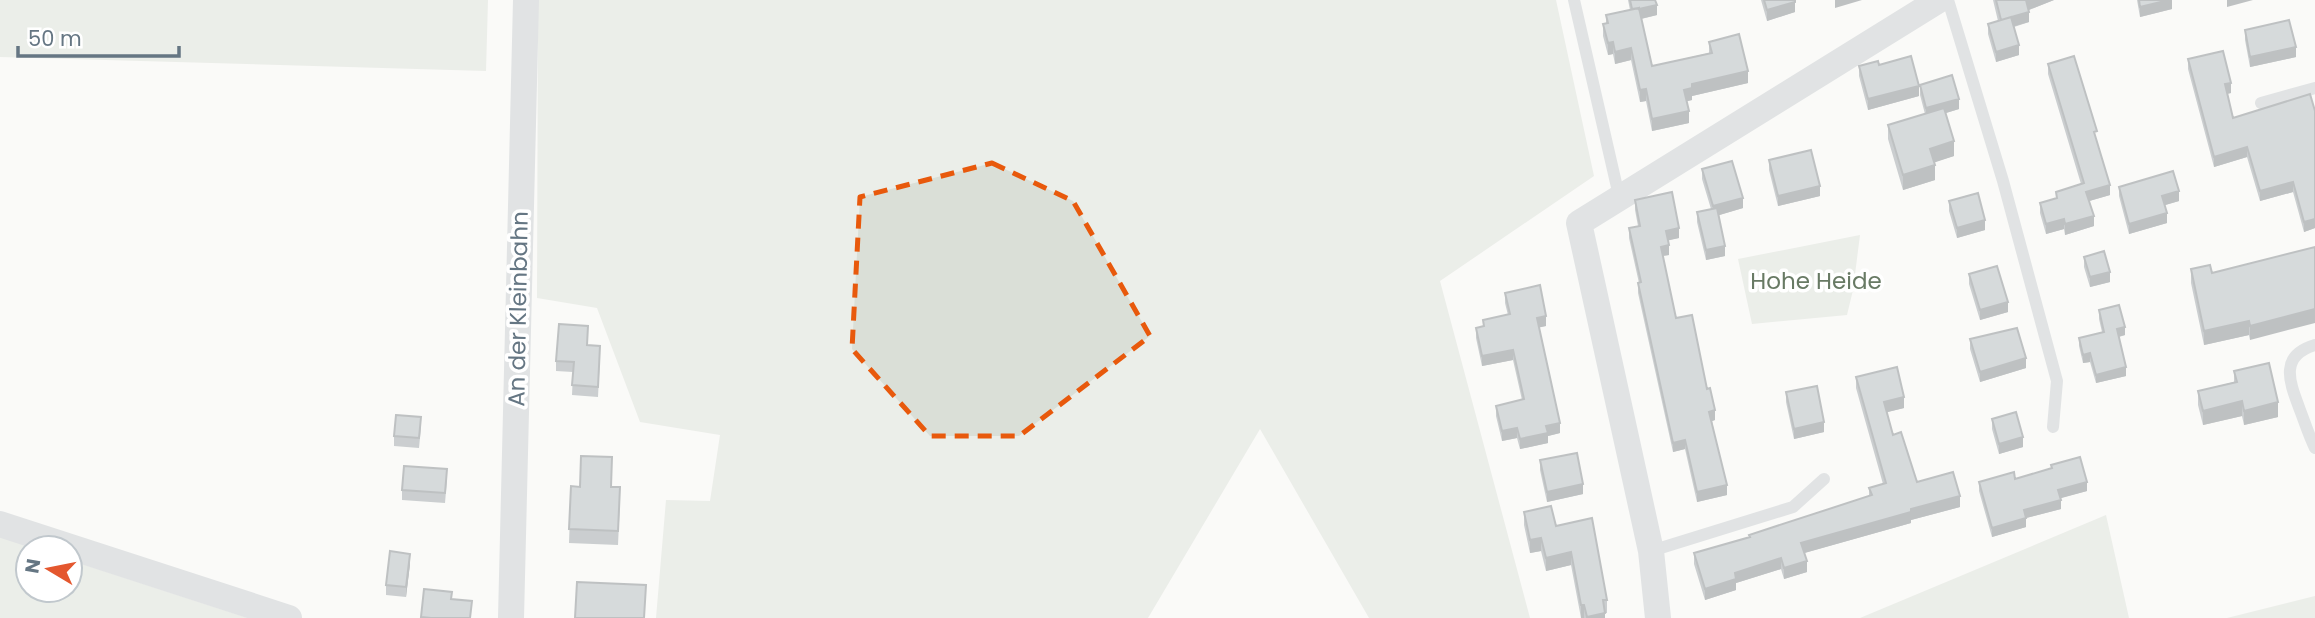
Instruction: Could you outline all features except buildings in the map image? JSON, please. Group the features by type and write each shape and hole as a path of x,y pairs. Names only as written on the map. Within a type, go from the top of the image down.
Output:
{"street":[{"name":"An der Kleinbahn","path":"511,618 526,0"},
{"path":"1658,618 1651,551 1580,223 1939,0"},
{"path":"0,524 289,618"}],"lane":[{"path":"1574,0 1619,197"},
{"path":"1948,0 2003,181 2057,381 2053,427"},
{"path":"2261,103 2315,88"},
{"path":"2315,345 2295,355 2290,368 2290,383 2315,448"},
{"path":"1651,551 1793,507 1824,479"}],"highlighted area":[{"path":"992,163 1073,201 1150,336 1019,436 930,436 852,349 860,197"}],"green space":[{"path":"0,0 488,0 486,71 0,57"},
{"path":"538,0 1556,0 1594,176 1440,281 1530,618 1369,618 1260,429 1148,618 656,618 666,500 710,501 720,435 640,422 597,308 537,298"},
{"name":"Hohe Heide","path":"1860,235 1847,315 1752,324 1738,259"},
{"path":"2106,515 2129,618 1860,618"},
{"path":"0,537 14,541 14,604 84,604 84,565 248,618 0,618"},
{"path":"2315,596 2315,618 2227,618"}]}
